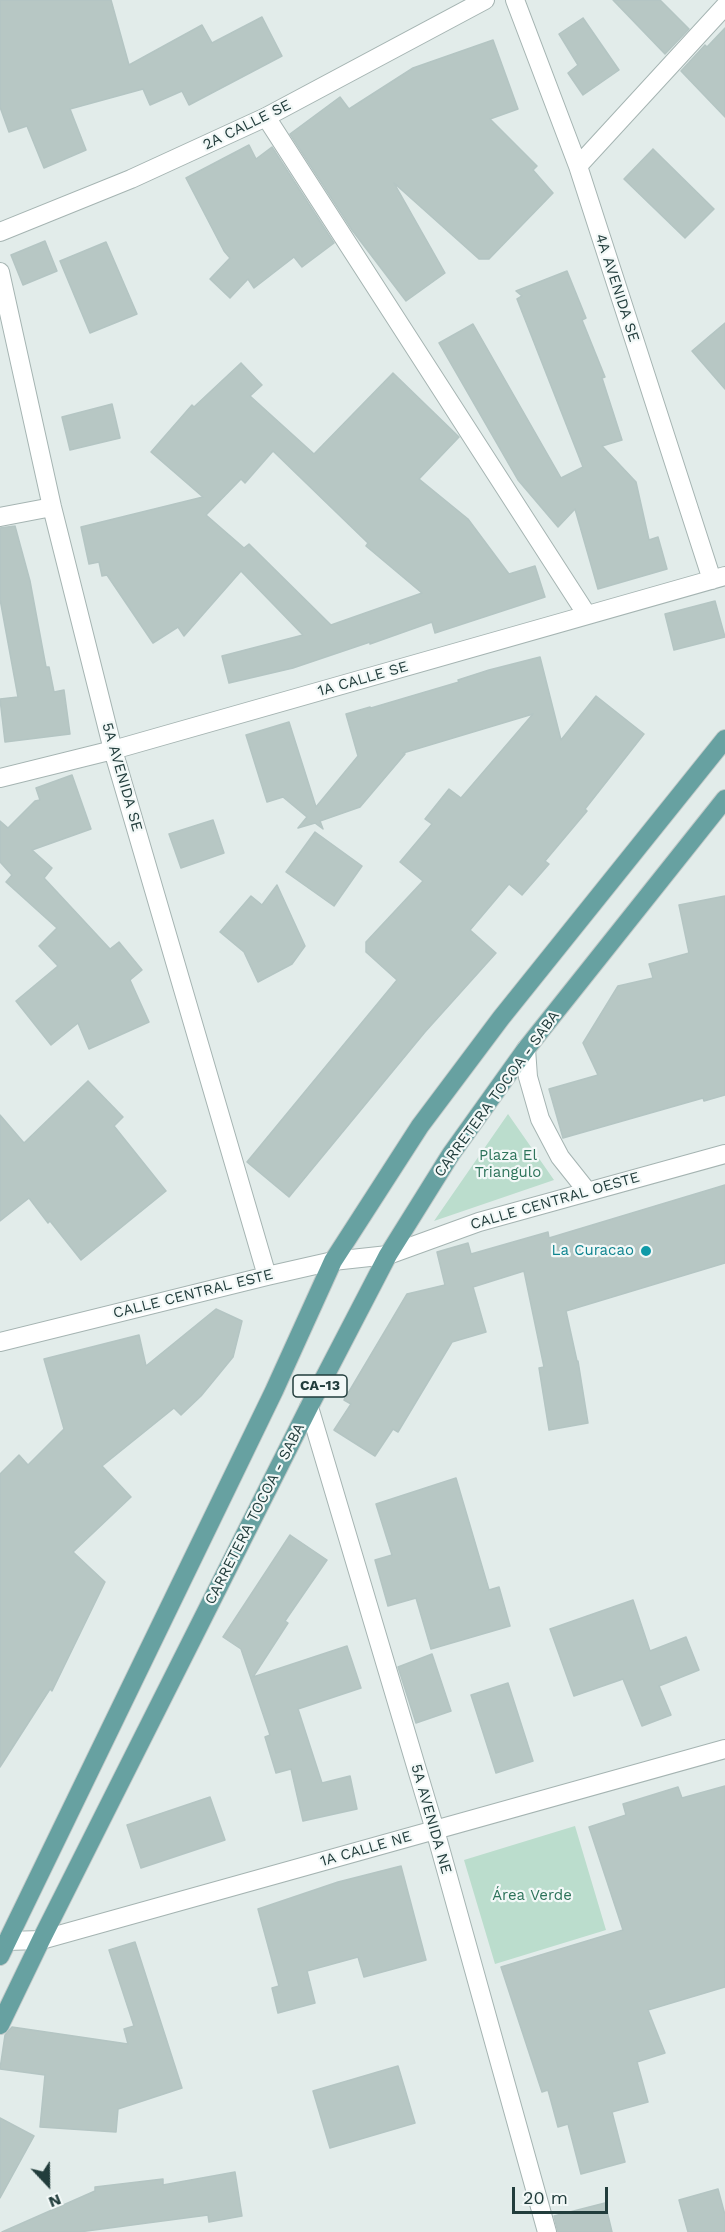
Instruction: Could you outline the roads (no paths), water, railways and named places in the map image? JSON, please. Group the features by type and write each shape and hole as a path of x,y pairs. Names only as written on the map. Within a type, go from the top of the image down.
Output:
{"main road":[{"name":"CA-13","path":"3,1949 274,1390 333,1261 420,1126 494,1027 725,739"},
{"name":"CARRETERA TOCOA - SABA","path":"0,2025 309,1407 388,1255 451,1154 526,1049 725,799"}],"street":[{"name":"2A CALLE SE","path":"0,232 131,179 266,117 485,0"},
{"name":"4A AVENIDA SE","path":"515,0 578,166 718,578"},
{"path":"578,166 725,6"},
{"path":"266,117 587,615"},
{"name":"5A AVENIDA SE","path":"0,272 52,507 113,750 267,1276"},
{"path":"0,517 52,507"},
{"name":"1A CALLE SE","path":"0,778 113,750 718,578"},
{"path":"526,1049 528,1077 540,1119 560,1157 587,1191"},
{"name":"CALLE CENTRAL OESTE","path":"388,1255 479,1222 725,1154"},
{"name":"CALLE CENTRAL ESTE","path":"0,1342 333,1261 388,1255"},
{"name":"5A AVENIDA NE","path":"309,1407 435,1830 547,2232"},
{"name":"1A CALLE NE","path":"3,1949 725,1749"}],"place":[{"name":"La Curacao","path":"646,1251"}],"park label":[{"name":"Plaza El Triangulo","path":"508,1164"},
{"name":"Área Verde","path":"532,1896"}]}
